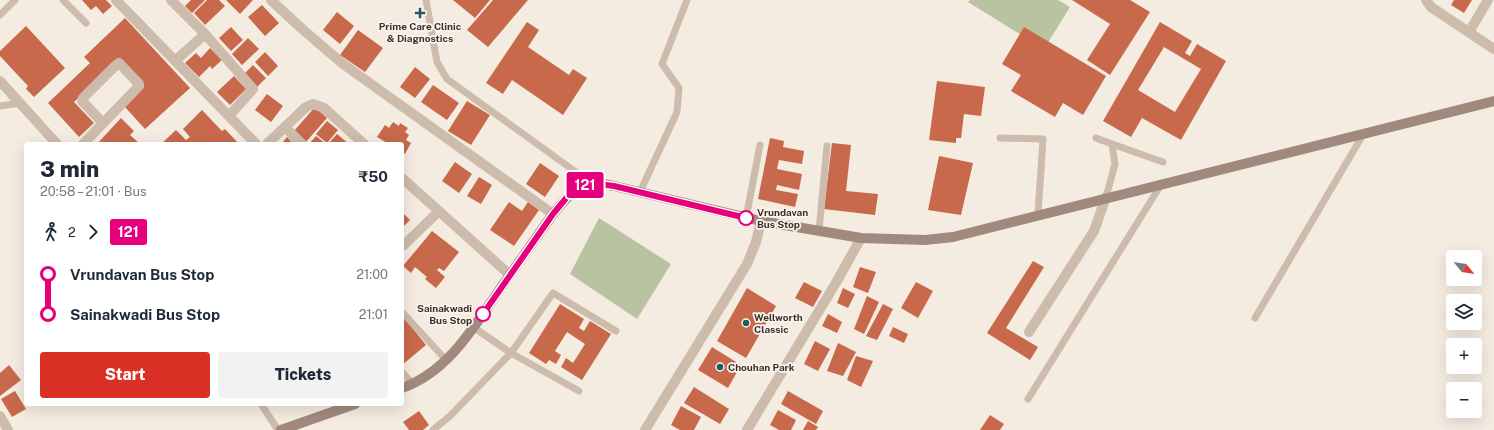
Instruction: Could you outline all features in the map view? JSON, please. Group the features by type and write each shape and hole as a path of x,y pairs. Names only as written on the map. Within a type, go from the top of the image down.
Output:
{"street":[{"path":"116,0 254,142"},
{"path":"171,0 204,34 253,89 229,116"},
{"path":"271,0 342,64 553,214"},
{"path":"1426,0 1431,7 1494,48"},
{"path":"1469,32 1488,0"},
{"path":"175,61 204,34"},
{"path":"86,142 139,86 138,82 120,63 114,67 83,98 82,101 103,123"},
{"path":"0,80 55,142"},
{"path":"404,387 427,375 446,360 465,340 553,214 567,197 578,188 591,183 614,186 746,218 819,231 861,238 926,240 953,236 1494,100"},
{"path":"269,142 306,107 313,104 319,106 362,142"},
{"path":"285,127 300,142"},
{"path":"404,180 510,275"},
{"path":"1029,332 1094,231 1106,197"},
{"path":"404,246 439,211"},
{"path":"645,430 746,264 756,242 761,221"},
{"path":"747,430 837,282 861,238"},
{"path":"279,430 349,406"},
{"path":"0,416 8,430"}],"lane":[{"path":"0,15 16,0"},
{"path":"63,0 86,23"},
{"path":"426,0 437,62 447,78 591,183"},
{"path":"640,192 677,112 679,88 662,64 687,0"},
{"path":"0,106 20,103"},
{"path":"1255,318 1364,132"},
{"path":"1000,138 1043,139 1038,214"},
{"path":"1096,138 1163,162"},
{"path":"1106,197 1115,164 1112,144"},
{"path":"746,218 760,145"},
{"path":"819,231 827,146"},
{"path":"1028,399 1162,183"},
{"path":"433,430 450,416 511,353 553,293 616,331"},
{"path":"404,314 446,360"},
{"path":"474,327 511,353 579,391"},
{"path":"404,374 412,383"},
{"path":"262,406 279,430"}],"green space":[{"path":"970,0 1058,0 1070,7 1044,49 968,2"},
{"path":"599,218 671,264 637,319 570,274"}],"building":[{"path":"82,0 106,0 112,6 103,14 96,6 91,10"},
{"path":"191,0 205,0 192,13 185,6"},
{"path":"207,0 219,0 225,6 205,25 194,13"},
{"path":"226,0 253,0 240,14"},
{"path":"453,0 490,0 475,18"},
{"path":"493,0 528,0 488,47 467,30"},
{"path":"1072,0 1130,0 1150,12 1110,75 1087,60 1110,24"},
{"path":"1454,0 1472,0 1464,13 1451,5"},
{"path":"262,5 279,23 265,36 248,17"},
{"path":"337,12 354,26 340,44 323,30"},
{"path":"125,18 190,88 145,129 124,106 144,87 119,59 74,102 94,123 79,137 48,103 90,63 84,57"},
{"path":"527,22 539,30 528,47 569,75 573,69 587,78 563,115 512,80 503,94 486,83"},
{"path":"1160,22 1192,41 1185,53 1190,56 1197,44 1226,61 1181,140 1142,118 1131,137 1103,121","holes":["1164,47 1201,69 1175,112 1138,90"]},
{"path":"26,26 65,68 34,97 26,89 28,86 0,56 0,51"},
{"path":"231,27 243,40 231,51 219,38"},
{"path":"1024,27 1106,76 1083,115 1063,103 1055,117 1011,91 1021,75 1002,64"},
{"path":"358,30 383,48 365,72 340,55"},
{"path":"248,38 259,49 242,65 232,54"},
{"path":"210,48 222,60 212,69 210,66 199,77 185,63 196,53 201,58"},
{"path":"265,52 278,66 268,76 255,62"},
{"path":"253,65 266,78 256,88 243,75"},
{"path":"415,67 430,79 415,98 400,87"},
{"path":"234,76 246,89 230,105 217,92"},
{"path":"937,81 985,87 981,116 964,114 961,138 956,138 956,143 929,140"},
{"path":"433,85 459,103 447,120 421,102"},
{"path":"267,94 283,106 271,122 255,110"},
{"path":"467,101 490,115 471,145 448,131"},
{"path":"315,107 327,118 306,142 304,142 293,132"},
{"path":"202,110 222,131 225,129 237,142 163,142 176,130 186,140 190,137 183,129"},
{"path":"121,118 134,131 130,135 138,142 99,142"},
{"path":"327,121 338,130 328,142 316,134"},
{"path":"393,122 399,126 400,123 408,128 405,132 409,135 406,140 411,143 405,154 404,142 386,142 377,137 385,125 389,128"},
{"path":"337,134 347,142 330,142"},
{"path":"316,136 324,142 311,142"},
{"path":"287,137 292,142 283,142"},
{"path":"770,138 784,141 783,147 804,151 802,164 779,160 777,169 802,174 799,190 777,185 776,190 798,194 795,207 758,199"},
{"path":"832,143 851,145 846,191 878,194 875,215 824,209"},
{"path":"939,156 973,163 961,215 928,210"},
{"path":"455,162 472,174 459,193 442,181"},
{"path":"540,163 559,176 545,197 526,184"},
{"path":"479,177 492,185 481,204 467,196"},
{"path":"509,202 522,211 528,202 539,210 514,246 490,230"},
{"path":"404,214 410,220 404,226"},
{"path":"432,231 459,252 444,271 439,268 437,270 445,277 436,288 425,279 427,277 415,267 411,273 404,267 404,265"},
{"path":"1033,261 1044,267 1006,328 1038,347 1030,360 987,333"},
{"path":"860,267 876,272 868,293 853,287"},
{"path":"804,282 822,291 813,307 795,298"},
{"path":"916,282 933,291 918,318 901,308"},
{"name":"Wellworth Classic","path":"747,288 776,306 746,358 717,341"},
{"path":"843,288 855,294 848,308 837,303"},
{"path":"867,296 879,302 864,334 854,329"},
{"path":"560,304 584,319 579,328 584,331 590,321 611,334 582,380 561,367 566,358 573,363 585,344 567,332 555,351 561,355 556,364 549,360 546,364 529,353"},
{"path":"883,304 893,309 877,340 866,336"},
{"path":"828,314 842,322 837,333 822,326"},
{"path":"404,318 426,345 404,363"},
{"path":"893,327 908,334 904,343 889,336"},
{"path":"815,341 830,349 818,371 804,364"},
{"path":"838,343 856,352 843,376 827,371"},
{"name":"Chouhan Park","path":"712,347 741,365 728,388 698,370"},
{"path":"856,356 873,361 861,387 847,380"},
{"path":"9,365 21,380 0,396 0,373"},
{"path":"694,387 729,409 720,424 684,403"},
{"path":"15,391 26,409 12,417 1,399"},
{"path":"788,391 823,411 816,424 781,404"},
{"path":"681,406 701,417 694,430 680,430 671,425"},
{"path":"778,410 796,420 791,430 779,430 770,425"},
{"path":"419,411 429,425 423,430 409,430 403,422"},
{"path":"990,415 1004,424 1000,430 980,430"},
{"path":"808,421 818,427 816,430 803,430"}],"bus line":[{"name":"121","path":"483,314 553,214 567,197 578,188 591,183 614,186 746,218"}],"place":[{"name":"Prime Care Clinic & Diagnostics","path":"420,13"},
{"name":"Vrundavan Bus Stop","path":"746,218"},
{"name":"Sainakwadi Bus Stop","path":"483,314"},
{"name":"Wellworth Classic","path":"746,323"},
{"name":"Chouhan Park","path":"720,367"}]}
